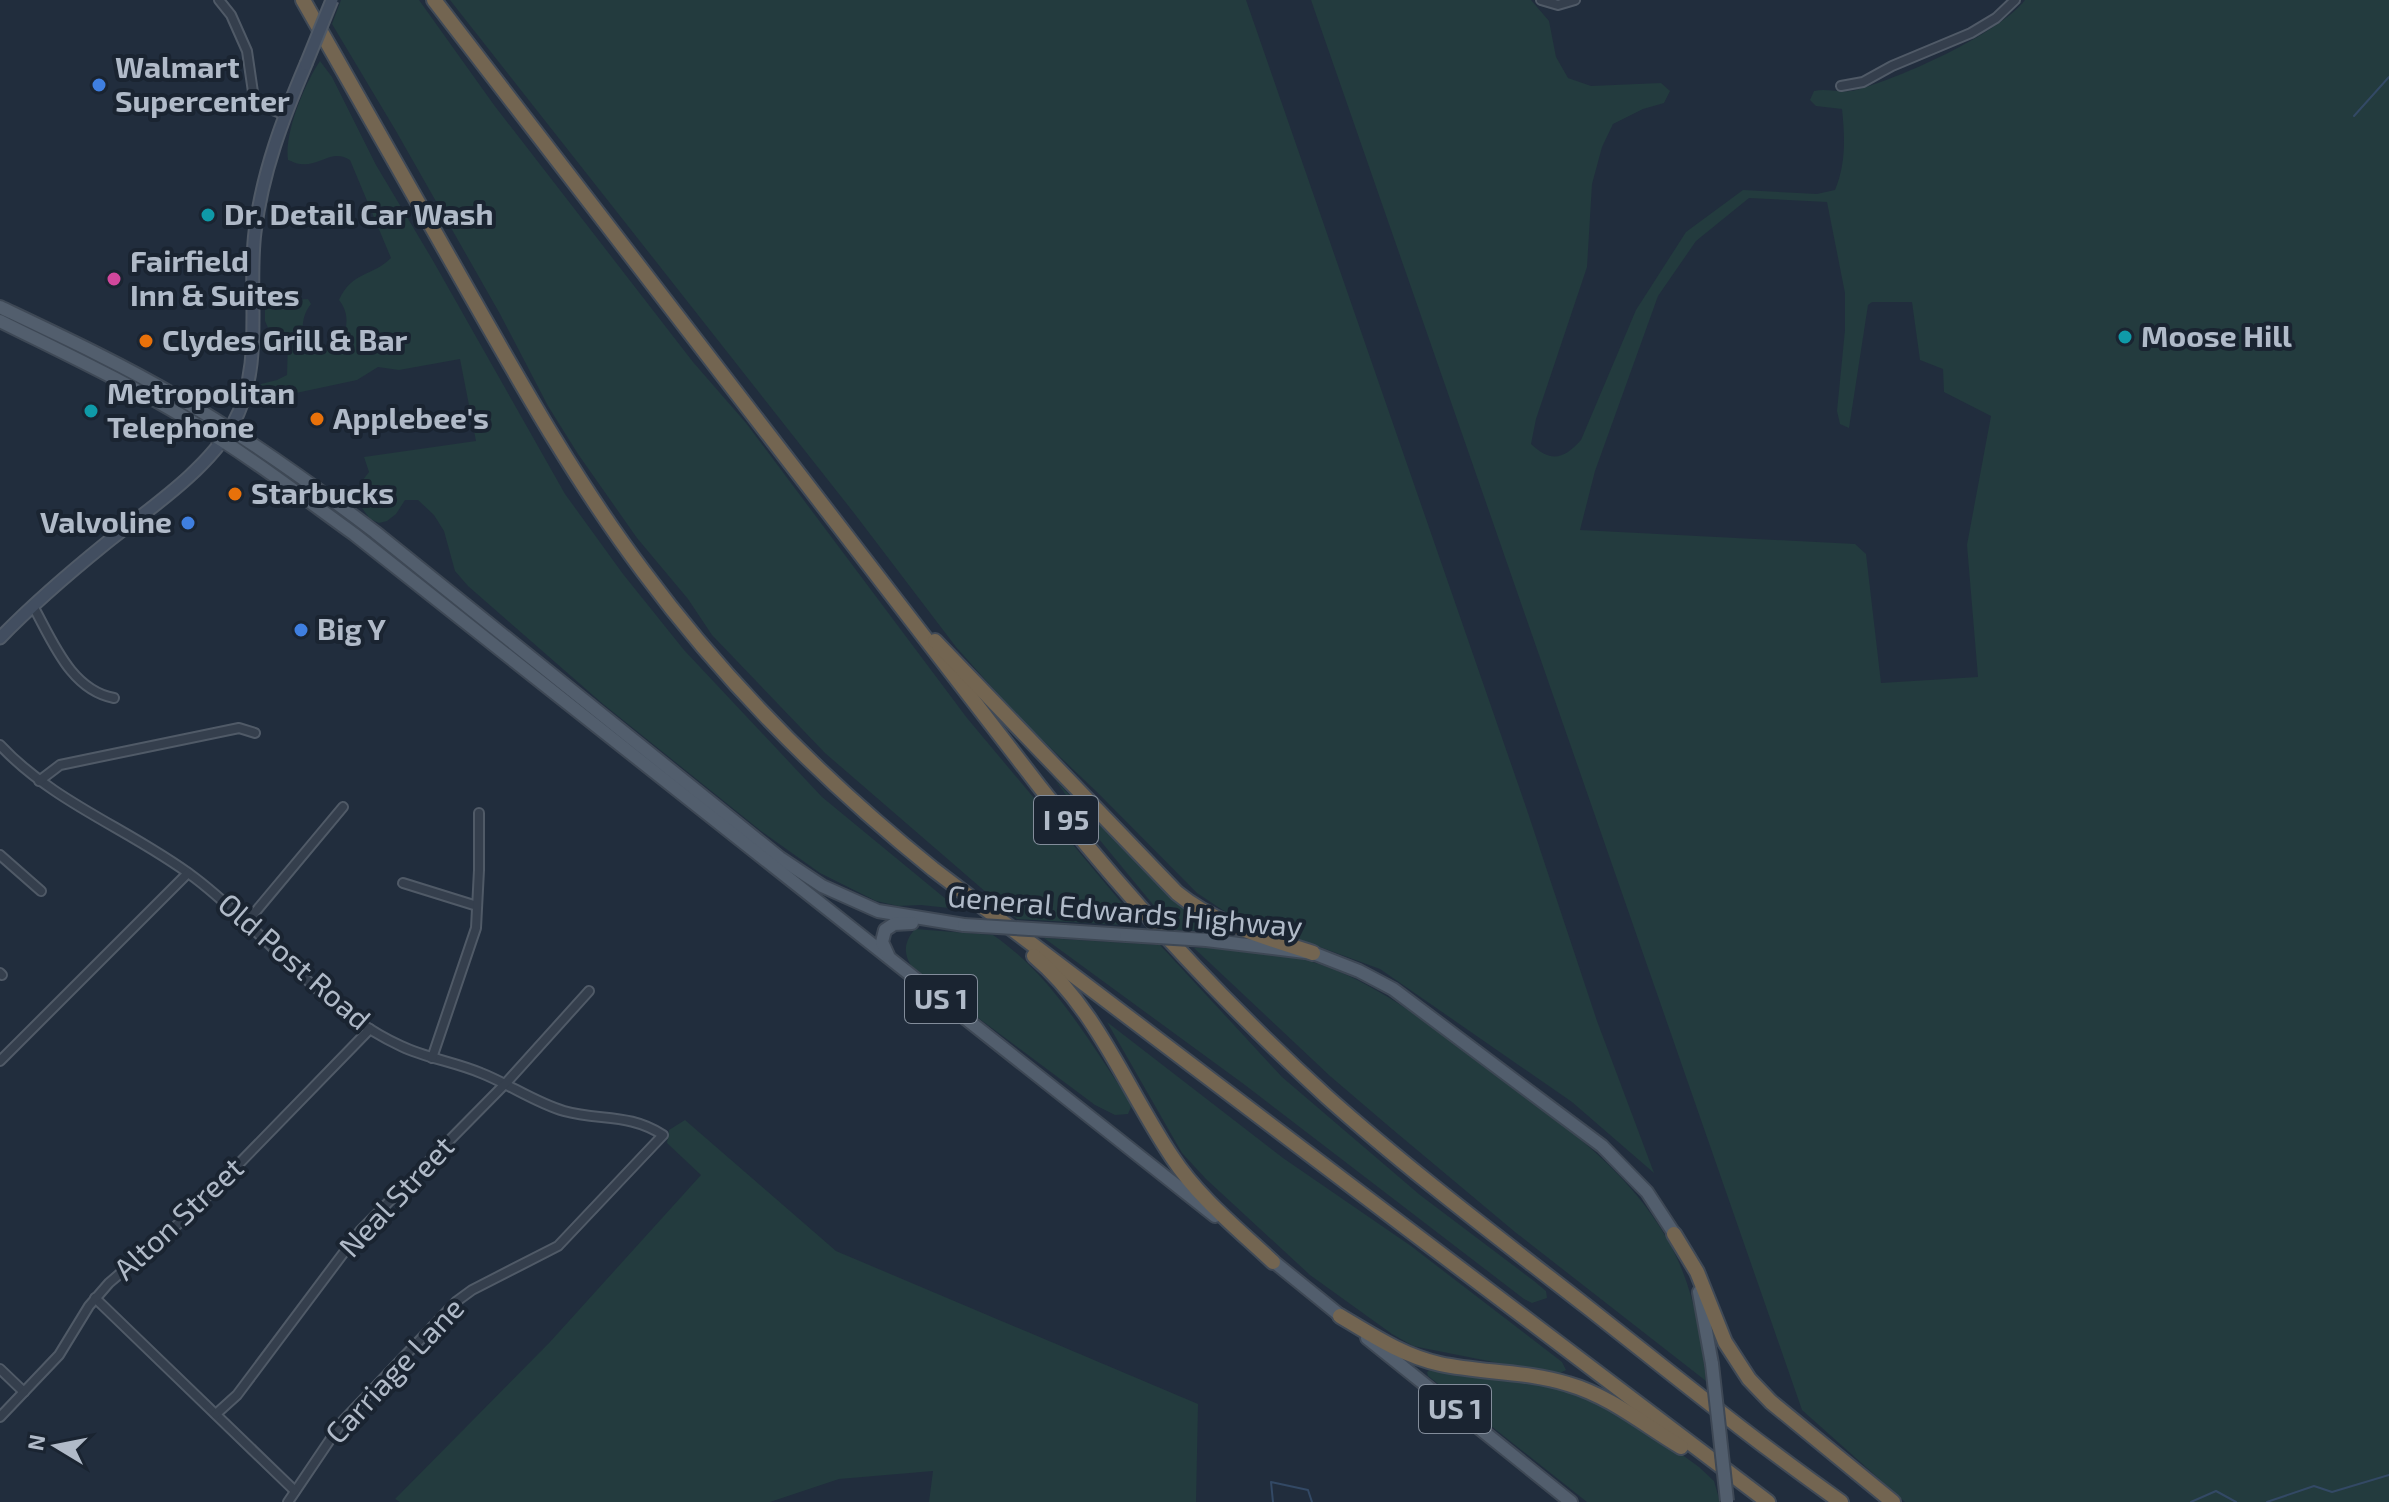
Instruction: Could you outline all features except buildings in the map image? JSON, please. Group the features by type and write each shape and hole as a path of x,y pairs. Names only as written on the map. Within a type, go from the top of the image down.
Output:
{"highway":[{"path":"303,0 540,418 590,497 645,574 711,656 796,747 902,843 1008,926 1768,1502"},
{"name":"I 95","path":"434,0 1104,867 1177,949 1289,1061 1429,1183 1753,1437 1841,1502"},
{"path":"903,610 951,655 1003,714 1177,893 1222,922 1313,953"},
{"path":"1008,926 1060,981 1090,1020 1183,1173 1273,1262"},
{"path":"1674,1234 1697,1272 1725,1342 1749,1379 1771,1402 1893,1502"},
{"path":"1340,1316 1384,1343 1427,1360 1546,1378 1587,1390 1733,1475"}],"main road":[{"path":"0,638 33,606 171,490 222,441 230,429 245,398 250,375 253,256 268,166 285,115 332,0"},
{"name":"General Edwards Highway","path":"0,307 127,369 230,429 312,484 780,858 822,886 878,911 939,923 1206,940 1313,953 1359,971 1404,996 1584,1130 1639,1182 1674,1234 1699,1291 1712,1364 1727,1501"},
{"name":"US 1","path":"0,321 140,391 222,441 354,534 1571,1502"},
{"path":"893,961 882,945 888,927 900,923 939,923"}],"street":[{"path":"219,0 231,15 247,51 254,99 260,105 285,115"},
{"path":"1541,0 1558,5 1575,0"},
{"path":"1841,86 1863,82 1984,26 2015,0"},
{"path":"33,606 62,658 82,683 98,695 114,698"},
{"path":"39,781 54,767 75,761 239,728 255,733"},
{"name":"Old Post Road","path":"0,745 39,781 188,873 317,987 370,1029 398,1045 506,1083 564,1111 637,1121 663,1135"},
{"path":"247,922 343,807"},
{"path":"432,1058 476,928 479,813"},
{"path":"0,855 41,891"},
{"path":"0,1061 188,873"},
{"path":"403,883 477,906"},
{"name":"Neal Street","path":"216,1414 237,1395 360,1231 506,1083 589,991"},
{"name":"Alton Street","path":"0,1417 59,1355 95,1298 191,1213 370,1029"},
{"name":"Carriage Lane","path":"288,1502 342,1422 457,1301 472,1290 558,1246 663,1135"},
{"path":"95,1298 295,1491"},
{"path":"0,1369 24,1392"}],"green space":[{"path":"341,0 419,0 494,105 693,362 746,423 967,718 1141,926 1017,919 825,753 712,635 688,599 637,538 548,406 500,314 332,24"},
{"path":"450,0 1246,0 1526,807 1597,1021 1654,1173 1572,1102 1380,969 1227,913 1197,893 1022,721 956,647"},
{"path":"1311,0 1531,0 1549,21 1556,57 1568,78 1591,86 1661,83 1670,91 1664,103 1643,109 1613,124 1602,147 1592,184 1587,267 1536,419 1531,444 1545,454 1557,456 1569,451 1581,440 1636,310 1686,232 1743,190 1817,194 1835,190 1844,150 1842,109 1816,106 1810,100 1814,91 1856,90 1921,66 1994,27 2025,0 2389,0 2389,1502 1905,1502 1802,1410","holes":["1749,198 1827,202 1845,293 1845,330 1837,411 1840,424 1849,428 1868,305 1872,302 1912,302 1920,360 1943,369 1944,392 1991,416 1967,545 1978,677 1881,683 1866,554 1855,544 1580,530 1595,471 1658,296 1696,241"]},
{"path":"320,61 332,77 376,165 565,494 623,574 684,650 822,797 958,909 898,906 876,901 820,873 761,831 603,704 468,586 455,571 444,531 434,515 418,500 405,500 387,521 379,523 370,519 352,494 369,472 364,457 476,441 460,359 399,370 378,367 357,380 296,393 263,395 261,384 287,375 288,342 279,333 269,330 265,310 280,301 308,299 311,304 303,324 306,347 331,349 342,343 345,331 346,315 339,300 344,291 356,279 391,258 350,160 337,156 298,164 288,160 289,136 297,109"},
{"path":"1055,780 1155,881 1193,915 1212,925 1212,931 1174,930"},
{"path":"915,929 993,935 1014,951 1052,989 1084,1032 1129,1100 1131,1107 1128,1114 1115,1115 1095,1105 914,970 906,949"},
{"path":"1044,938 1160,945 1282,1077 1420,1195 1546,1291 1547,1298 1532,1303 1524,1299 1245,1085"},
{"path":"1223,947 1293,957 1356,979 1432,1027 1586,1144 1630,1187 1675,1254 1694,1307 1706,1381 1515,1232 1392,1129 1330,1076 1194,948"},
{"path":"1107,1022 1283,1158 1411,1246 1562,1362 1566,1370 1549,1373 1413,1346 1310,1275 1182,1153"},
{"path":"685,1120 836,1251 1198,1404 1196,1502 929,1502 933,1471 839,1479 770,1502 400,1502 395,1499 550,1342 701,1175 667,1143 669,1130"},
{"path":"1430,1370 1551,1386 1596,1401 1666,1443 1699,1467 1714,1481 1720,1502 1587,1502 1428,1376"}],"waterway":[{"path":"2354,116 2389,77"},
{"path":"2267,1502 2314,1486 2332,1492 2389,1475"},
{"path":"1273,1502 1271,1482 1308,1490 1312,1502"},
{"path":"2191,1502 2216,1491 2236,1502"}],"place":[{"name":"Walmart Supercenter","path":"99,85"},
{"name":"Dr. Detail Car Wash","path":"208,215"},
{"name":"Fairfield Inn & Suites","path":"114,279"},
{"name":"Moose Hill","path":"2125,337"},
{"name":"Clydes Grill & Bar","path":"146,341"},
{"name":"Metropolitan Telephone","path":"91,411"},
{"name":"Applebee's","path":"317,419"},
{"name":"Starbucks","path":"235,494"},
{"name":"Valvoline","path":"188,523"},
{"name":"Big Y","path":"301,630"}]}
